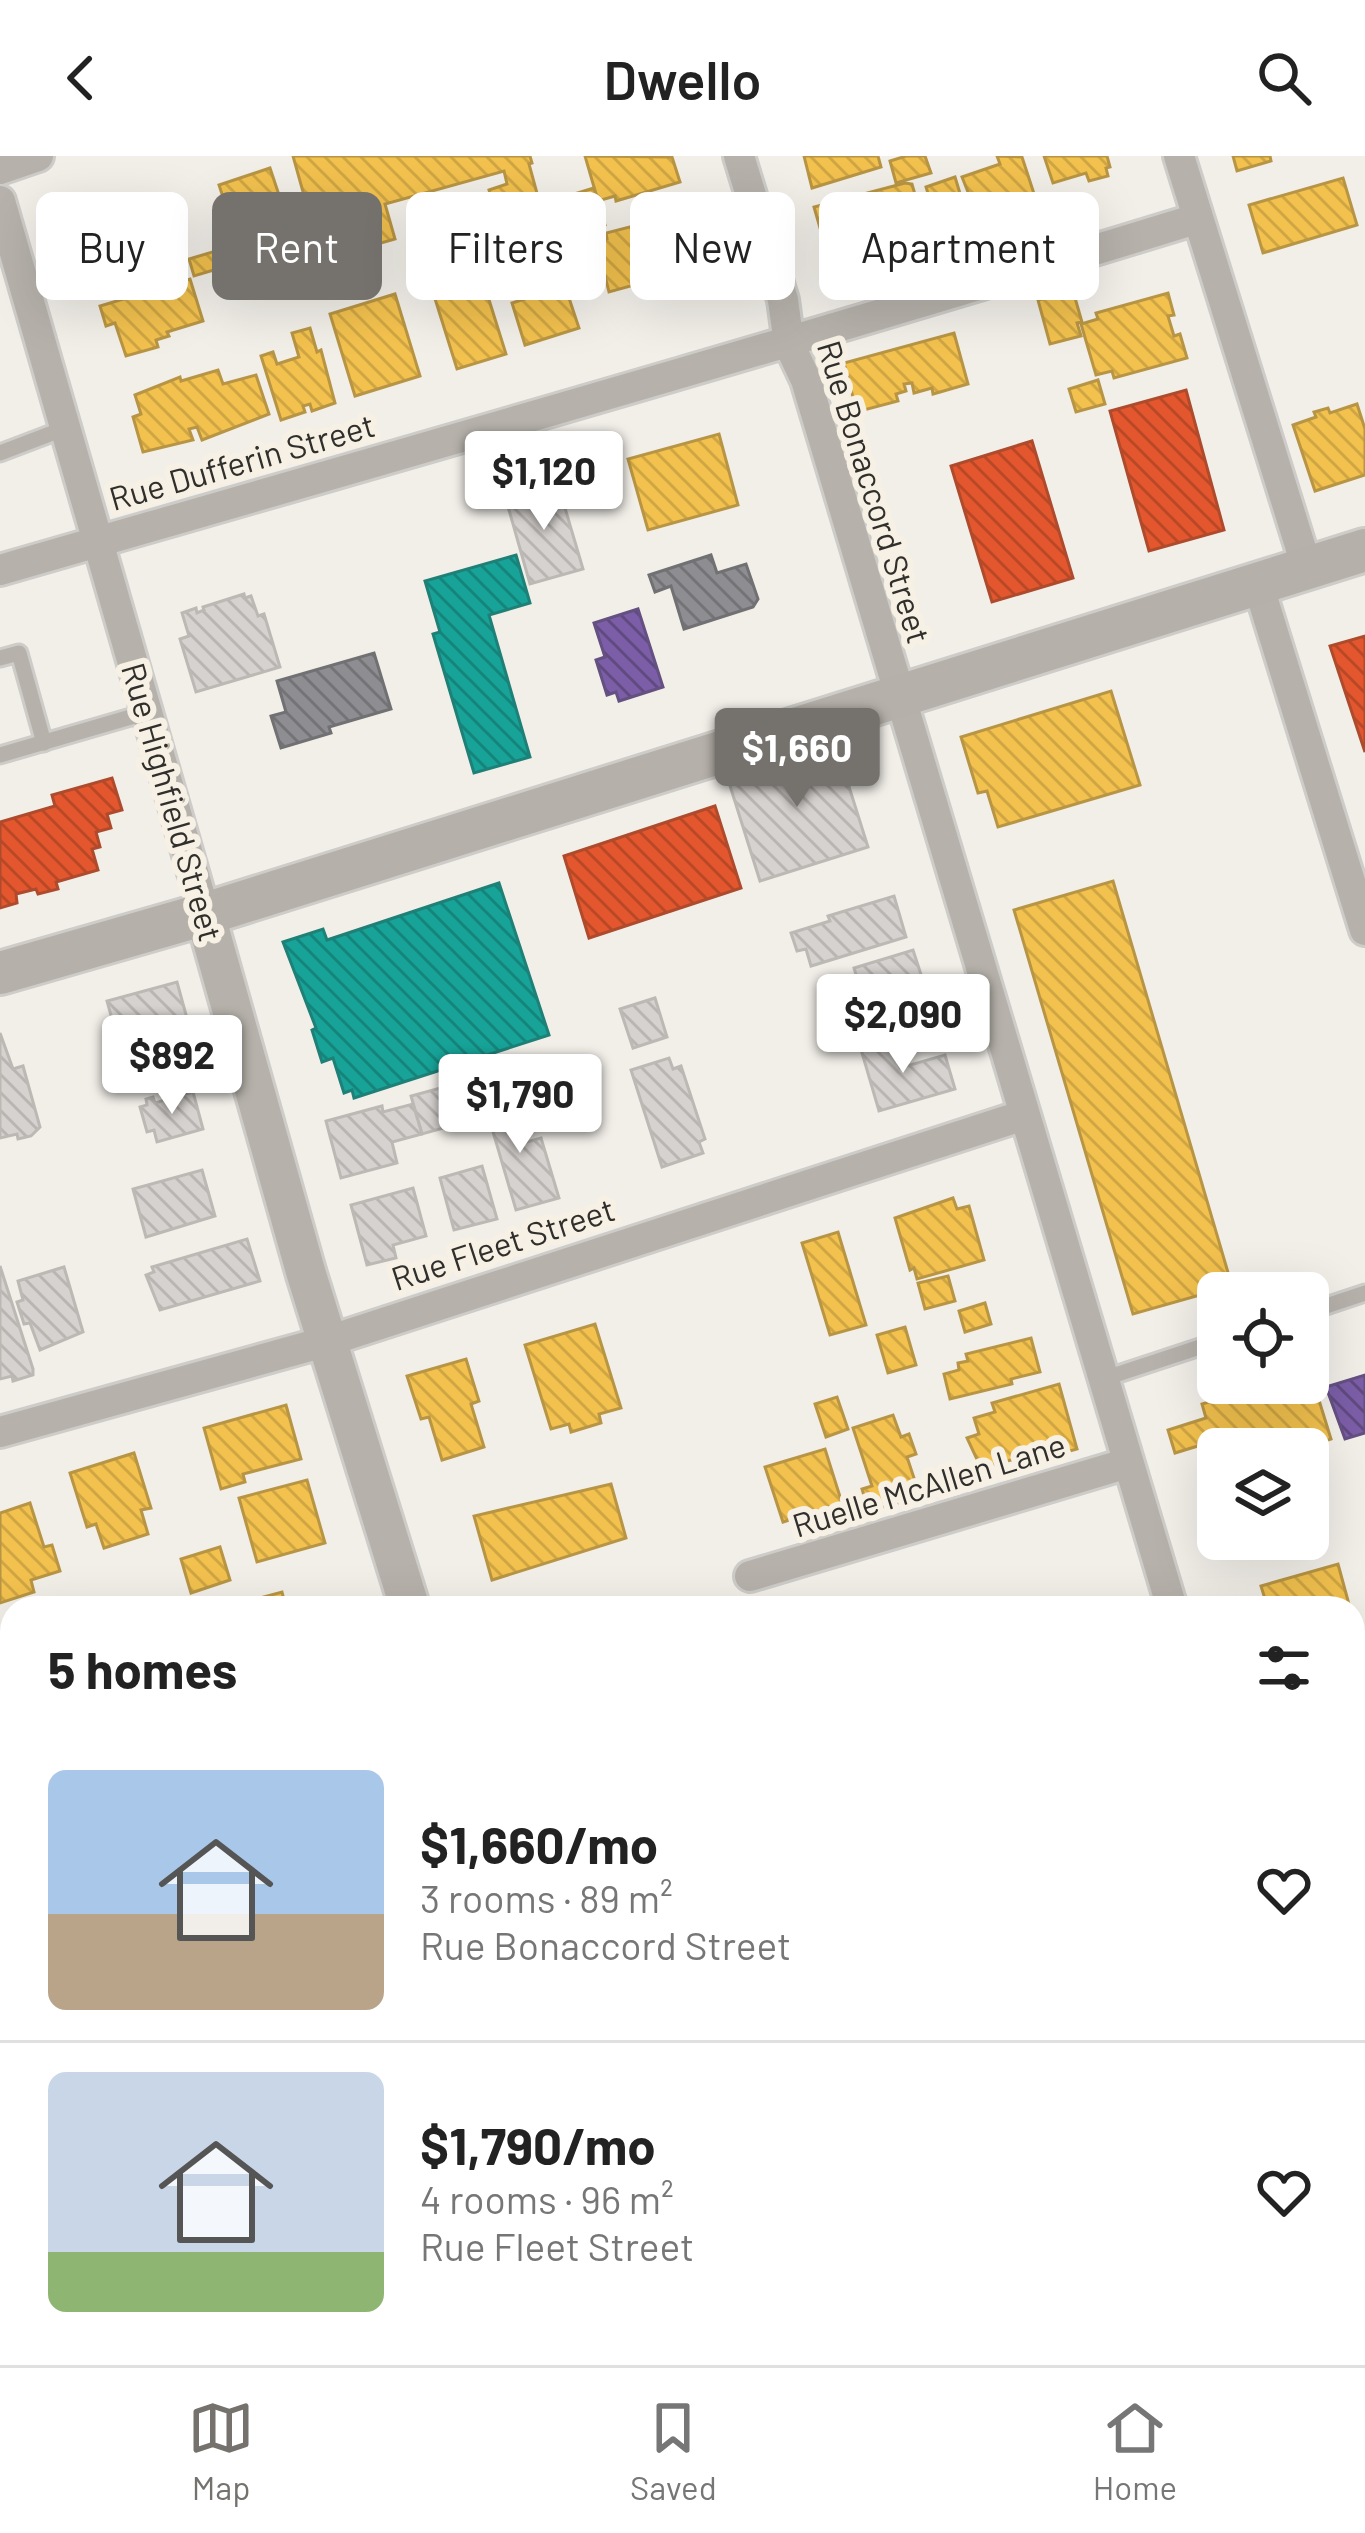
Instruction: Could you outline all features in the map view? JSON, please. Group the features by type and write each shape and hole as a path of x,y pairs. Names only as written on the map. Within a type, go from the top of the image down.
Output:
{"main road":[{"path":"0,973 205,914 1365,550"}],"street":[{"path":"0,170 38,156"},
{"name":"Rue Bonaccord Street","path":"739,156 783,300 789,344 806,380 1168,1596"},
{"path":"1179,156 1307,568"},
{"name":"Rue Highfield Street","path":"0,201 95,542 406,1596"},
{"name":"Rue Dufferin Street","path":"0,570 220,503 789,344 1196,219"},
{"path":"1258,584 1365,930"},
{"name":"Rue Fleet Street","path":"0,1432 328,1341 1024,1115"},
{"name":"Ruelle McAllen Lane","path":"750,1576 1128,1462"}],"lane":[{"path":"0,453 63,429"},
{"path":"0,658 19,653 44,743"},
{"path":"0,755 148,712"},
{"path":"1329,1305 1365,1293"},
{"path":"1103,1378 1197,1348"}],"building: Homes":[{"path":"293,156 530,156 537,192 490,192 507,184 504,171 428,192 406,192 406,198 385,204 395,239 382,243 382,192 303,192"},
{"path":"585,156 672,157 680,182 630,192 630,197 616,201 615,196 606,199 606,192 595,192"},
{"path":"804,156 878,156 881,167 812,188"},
{"path":"925,156 931,173 896,183 890,161"},
{"path":"997,156 1022,157 1033,192 968,192 962,177 1000,164"},
{"path":"1044,156 1107,156 1108,176 1089,181 1086,173 1053,183"},
{"path":"1233,156 1270,156 1271,161 1237,171"},
{"path":"270,168 278,192 221,192 219,185"},
{"path":"955,177 960,192 928,192 926,187"},
{"path":"1343,178 1357,225 1263,253 1249,205"},
{"path":"905,183 912,184 914,192 871,192"},
{"path":"630,227 630,286 609,292 606,280 606,233"},
{"path":"212,252 212,271 194,276 189,259"},
{"path":"188,280 203,321 167,332 169,336 156,340 158,347 126,356 115,323 106,326 100,306 120,300 188,300"},
{"path":"1168,293 1174,315 1168,316 1187,358 1114,378 1112,371 1096,375 1081,324 1098,319 1096,313"},
{"path":"395,294 420,376 355,396 330,314"},
{"path":"435,300 489,300 506,354 457,369"},
{"path":"570,300 579,328 525,345 512,303"},
{"path":"1038,300 1076,300 1081,336 1050,344"},
{"path":"310,328 335,403 312,411 310,404 303,406 305,412 281,420 261,356 273,352 277,364 299,357 292,333"},
{"path":"954,333 968,384 933,394 932,388 914,393 912,383 904,384 906,391 896,394 898,401 864,410 855,405 844,363"},
{"path":"218,370 223,384 256,375 269,414 202,440 197,427 189,429 193,440 143,452 133,417 141,414 135,395 180,377 181,381"},
{"path":"1098,380 1105,404 1076,412 1069,389"},
{"path":"1357,404 1365,429 1365,475 1315,491 1293,425 1316,417 1314,412 1328,408 1330,413"},
{"path":"719,434 738,505 648,530 628,459"},
{"path":"1111,691 1140,785 998,827 987,791 978,793 961,737"},
{"path":"1113,881 1228,1272 1197,1272 1197,1296 1133,1314 1014,910"},
{"path":"953,1198 957,1209 969,1206 984,1260 917,1279 895,1218"},
{"path":"838,1232 866,1325 830,1335 802,1243"},
{"path":"948,1276 955,1301 925,1309 918,1283"},
{"path":"985,1303 991,1324 965,1332 959,1311"},
{"path":"595,1324 621,1408 599,1414 601,1423 571,1432 569,1424 551,1429 525,1345"},
{"path":"905,1327 916,1365 888,1373 877,1335"},
{"path":"1031,1338 1040,1372 950,1399 944,1374 959,1370 958,1363 968,1361 966,1354"},
{"path":"466,1359 479,1401 471,1404 484,1447 442,1460 429,1417 421,1419 407,1376"},
{"path":"1059,1384 1077,1449 1028,1463 1026,1456 981,1468 967,1438 979,1434 974,1418 995,1412 992,1403"},
{"path":"837,1397 848,1429 826,1437 815,1404"},
{"path":"1202,1404 1320,1404 1328,1428 1197,1428 1197,1446 1175,1453 1168,1430 1206,1418"},
{"path":"286,1405 301,1459 243,1474 245,1482 221,1489 204,1428"},
{"path":"893,1415 901,1437 909,1434 916,1454 907,1457 920,1496 869,1512 862,1489 872,1486 853,1428"},
{"path":"825,1449 842,1503 783,1522 765,1467"},
{"path":"134,1453 151,1508 141,1510 148,1534 104,1548 96,1524 87,1527 70,1473"},
{"path":"307,1480 325,1543 257,1562 239,1498"},
{"path":"611,1484 626,1538 492,1580 474,1516"},
{"path":"30,1503 44,1547 52,1545 60,1571 31,1580 34,1592 0,1596 0,1513"},
{"path":"220,1547 230,1580 191,1593 181,1559"},
{"path":"1338,1564 1347,1596 1264,1596 1261,1586"}],"building: Shops":[{"path":"1186,390 1224,530 1149,551 1110,411"},
{"path":"1032,441 1073,578 992,602 951,466"},
{"path":"1365,636 1365,752 1330,646"},
{"path":"112,778 122,810 107,814 111,828 96,832 100,847 92,849 98,870 56,882 58,889 16,894 17,903 0,908 0,822 55,806 52,795"},
{"path":"715,806 741,888 589,938 564,856"}],"building: Offices":[{"path":"638,609 663,687 619,701 616,692 607,695 596,660 605,657 594,623"},
{"path":"1365,1375 1365,1433 1345,1439 1329,1386"}],"building: Public":[{"path":"516,555 530,603 489,615 530,757 474,773 433,634 440,632 425,581"},
{"path":"499,883 549,1035 354,1098 352,1090 344,1093 333,1058 322,1062 312,1030 316,1028 283,942 323,929 327,940"}],"building: Industry":[{"path":"711,555 717,573 746,564 758,599 753,607 684,629 671,586 655,592 649,575"},
{"path":"374,653 391,709 329,727 331,733 281,748 271,716 286,712 277,681"}],"building: Other":[{"path":"557,481 583,569 530,584 505,496"},
{"path":"244,594 251,596 258,616 264,614 280,667 196,692 180,639 189,636 182,613 196,608 197,613"},
{"path":"834,739 868,847 760,881 726,773"},
{"path":"894,896 906,937 811,966 806,949 797,951 791,933"},
{"path":"913,950 927,993 897,1002 899,1008 867,1012 854,968"},
{"path":"177,982 199,1062 134,1080 107,1001"},
{"path":"655,998 667,1037 633,1048 620,1009"},
{"path":"0,1033 13,1069 23,1066 40,1127 31,1136 0,1138"},
{"path":"891,1037 900,1068 945,1055 955,1089 879,1111 860,1046"},
{"path":"669,1058 673,1069 681,1066 705,1139 699,1142 703,1153 662,1167 631,1070"},
{"path":"473,1079 483,1117 422,1134 411,1096"},
{"path":"193,1092 203,1129 157,1142 154,1130 147,1132 140,1107 153,1097 155,1103"},
{"path":"513,1092 523,1143 541,1138 559,1198 516,1210 484,1101"},
{"path":"413,1104 422,1134 392,1142 397,1163 341,1178 326,1121 382,1106 383,1112"},
{"path":"482,1166 497,1219 454,1230 440,1178"},
{"path":"202,1170 215,1216 146,1237 133,1189"},
{"path":"413,1188 426,1236 393,1245 396,1258 367,1265 351,1205"},
{"path":"247,1239 260,1281 160,1310 146,1275 154,1272 152,1267"},
{"path":"0,1266 33,1369 33,1375 13,1381 12,1376 0,1379"},
{"path":"64,1267 83,1332 40,1350 30,1323 24,1324 17,1302 23,1300 18,1281"}]}
